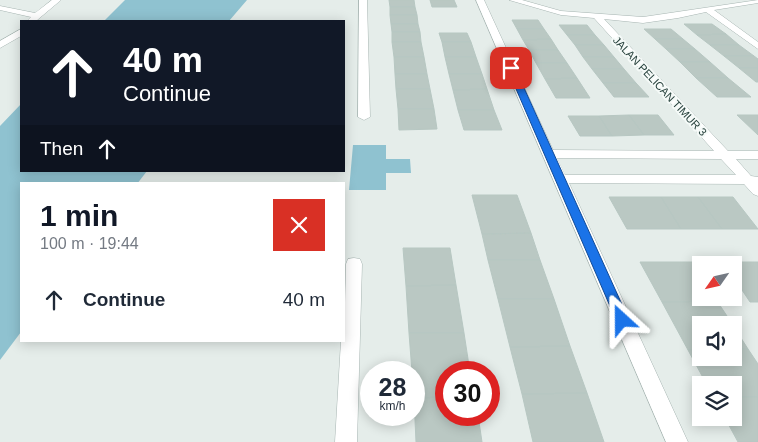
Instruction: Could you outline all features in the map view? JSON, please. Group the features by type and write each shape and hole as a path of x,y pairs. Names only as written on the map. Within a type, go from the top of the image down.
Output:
{"street":[{"path":"0,8 34,18 57,0"},
{"path":"363,0 364,117"},
{"path":"480,0 677,442"},
{"path":"513,0 562,13 597,17 661,19 707,9 758,2"},
{"path":"707,9 758,46"},
{"name":"JALAN PELICAN TIMUR 3","path":"597,17 724,155 753,180 758,191"},
{"path":"0,45 20,33"},
{"path":"549,154 758,155"},
{"path":"560,180 753,180"},
{"path":"346,442 354,264"}],"water":[{"path":"125,0 247,0 230,20 105,20"},
{"path":"20,105 20,172 146,172 139,182 20,182 20,333 0,360 0,126"},
{"path":"353,145 386,145 386,159 410,159 411,173 386,173 386,190 349,190"}],"building":[{"path":"389,0 414,0 415,7 390,7"},
{"path":"430,0 454,0 457,7 432,7"},
{"path":"390,7 415,7 417,15 390,15"},
{"path":"390,15 417,15 418,24 391,24"},
{"path":"512,20 538,20 544,29 517,29"},
{"path":"391,24 418,24 420,32 392,32"},
{"path":"684,24 712,24 726,34 697,35"},
{"path":"559,25 587,25 595,35 567,35"},
{"path":"517,29 544,29 551,39 523,40"},
{"path":"644,29 671,29 683,39 655,39"},
{"path":"392,32 420,32 421,42 392,42"},
{"path":"439,33 467,33 471,42 442,42"},
{"path":"726,34 739,45 710,45 697,35"},
{"path":"567,35 595,35 604,45 575,45"},
{"path":"551,39 558,50 529,50 523,40"},
{"path":"655,39 683,39 695,49 666,49"},
{"path":"392,42 421,42 424,57 394,57"},
{"path":"442,42 471,42 476,57 445,57"},
{"path":"575,45 604,45 614,57 583,57"},
{"path":"710,45 739,45 754,56 724,56"},
{"path":"666,49 695,49 710,62 680,62"},
{"path":"529,50 558,50 567,63 536,63"},
{"path":"724,56 754,56 758,59 758,68 739,68"},
{"path":"394,57 424,57 427,74 395,74"},
{"path":"445,57 476,57 482,74 449,74"},
{"path":"583,57 614,57 624,69 592,69"},
{"path":"680,62 710,62 728,78 696,78"},
{"path":"536,63 567,63 577,78 545,79"},
{"path":"739,68 758,68 758,82 756,82"},
{"path":"592,69 624,69 636,83 603,83"},
{"path":"395,74 427,74 430,89 396,89"},
{"path":"449,74 482,74 487,89 453,90"},
{"path":"577,78 590,98 556,98 545,79"},
{"path":"696,78 728,78 751,97 717,97"},
{"path":"603,83 636,83 649,97 614,97"},
{"path":"396,89 430,89 434,109 398,109"},
{"path":"487,89 494,110 458,110 453,90"},
{"path":"398,109 434,109 437,129 399,130"},
{"path":"458,110 494,110 502,130 464,130"},
{"path":"629,115 644,135 612,136 599,116"},
{"path":"629,115 658,115 674,135 644,135"},
{"path":"737,115 758,115 758,135"},
{"path":"568,116 599,116 612,136 580,136"},
{"path":"472,195 517,195 531,233 482,234"},
{"path":"609,197 661,197 681,229 627,229"},
{"path":"661,197 698,197 722,229 681,229"},
{"path":"698,197 733,197 758,229 722,229"},
{"path":"531,233 540,260 488,260 482,234"},
{"path":"403,248 450,248 456,285 406,286"},
{"path":"488,260 540,260 554,299 498,299"},
{"path":"640,262 692,262 692,301 662,302"},
{"path":"742,262 758,262 758,302 750,302 742,290"},
{"path":"456,285 464,333 409,333 406,286"},
{"path":"498,299 554,299 570,346 510,347"},
{"path":"692,301 692,306 720,306 727,316 692,316 692,350 688,350 662,302"},
{"path":"409,333 464,333 468,361 435,361 435,397 425,398 425,361 411,361"},
{"path":"742,340 748,349 742,349"},
{"path":"570,346 587,393 522,394 510,347"},
{"path":"742,349 748,349 758,364 758,397 742,397 742,376 702,376 697,366 742,366"},
{"path":"587,393 604,442 533,442 522,394"},
{"path":"435,397 435,426 480,426 482,442 416,442 415,426 425,426 425,398"},
{"path":"742,397 758,397 758,442 738,442 729,426 742,426"}],"route":[{"path":"511,68 622,320"}]}
